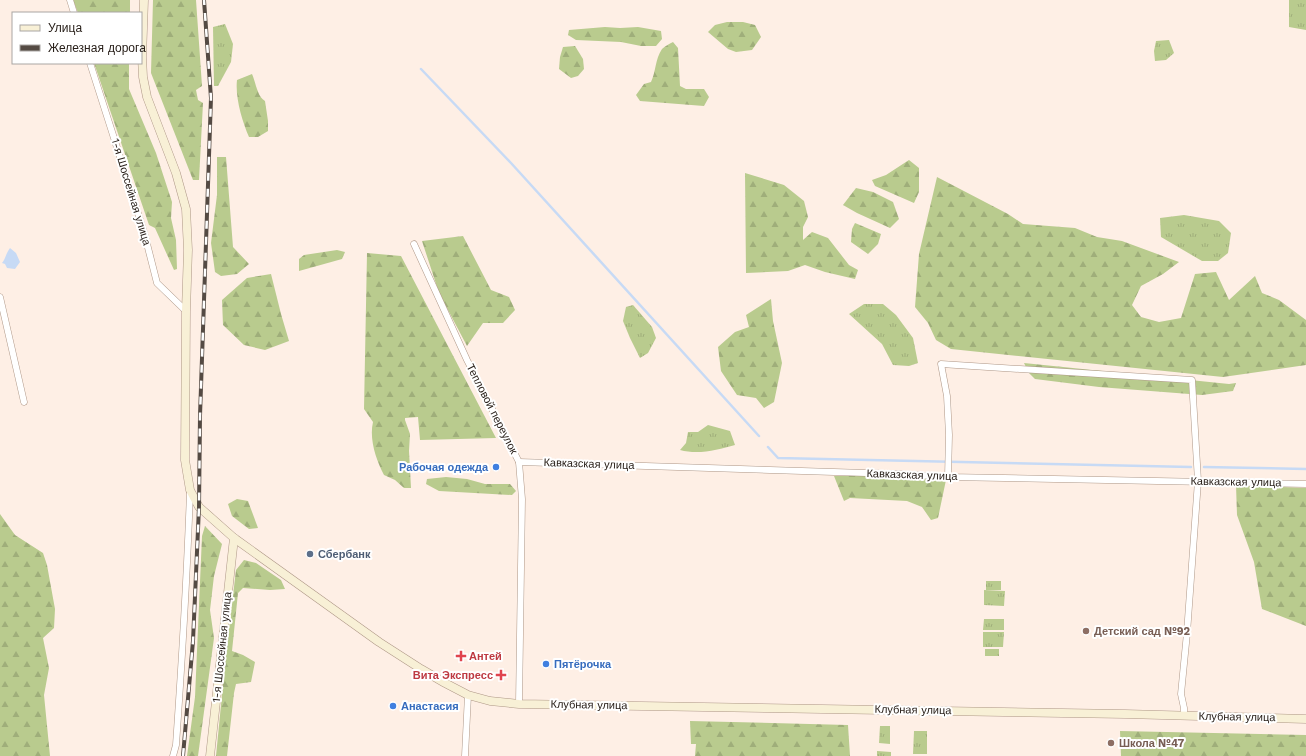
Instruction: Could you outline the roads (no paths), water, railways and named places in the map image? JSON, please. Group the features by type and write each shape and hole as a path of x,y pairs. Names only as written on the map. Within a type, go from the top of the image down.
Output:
{"street":[{"path":"70,0 74,12"},
{"name":"Клубная улица","path":"144,0 142,57 143,77 147,97 176,173 186,209 188,250 185,460 190,490 199,507 234,538 379,642 427,673 468,695 490,701 519,704 850,709 1306,719"},
{"name":"1-я Шоссейная улица","path":"90,64 144,232 157,283 186,311"},
{"name":"Тепловой переулок","path":"414,244 467,360 519,462 522,499 519,704"},
{"path":"0,297 24,402"},
{"path":"948,477 947,396 941,364 1192,380 1198,481 1181,694 1184,716"},
{"name":"Кавказская улица","path":"519,462 898,474 948,477 1306,484"},
{"path":"173,756 176,745 188,566 190,490"},
{"name":"1-я Шоссейная улица","path":"210,756 234,538"},
{"path":"465,756 468,695"}],"water":[{"path":"10,248 16,253 20,262 15,269 7,268 5,264 2,263"}],"waterway":[{"path":"421,69 511,163 759,436"},
{"path":"768,447 778,458 1191,467"},
{"path":"1204,467 1306,469"}],"railway":[{"path":"183,756 193,641 199,507 200,416 211,98 204,0"}],"place":[{"name":"Рабочая одежда","path":"496,467"},
{"name":"Сбербанк","path":"310,554"},
{"name":"Детский сад №92","path":"1086,631"},
{"name":"Антей","path":"461,656"},
{"name":"Пятёрочка","path":"546,664"},
{"name":"Вита Экспресс","path":"501,675"},
{"name":"Анастасия","path":"393,706"},
{"name":"Школа №47","path":"1111,743"}]}
